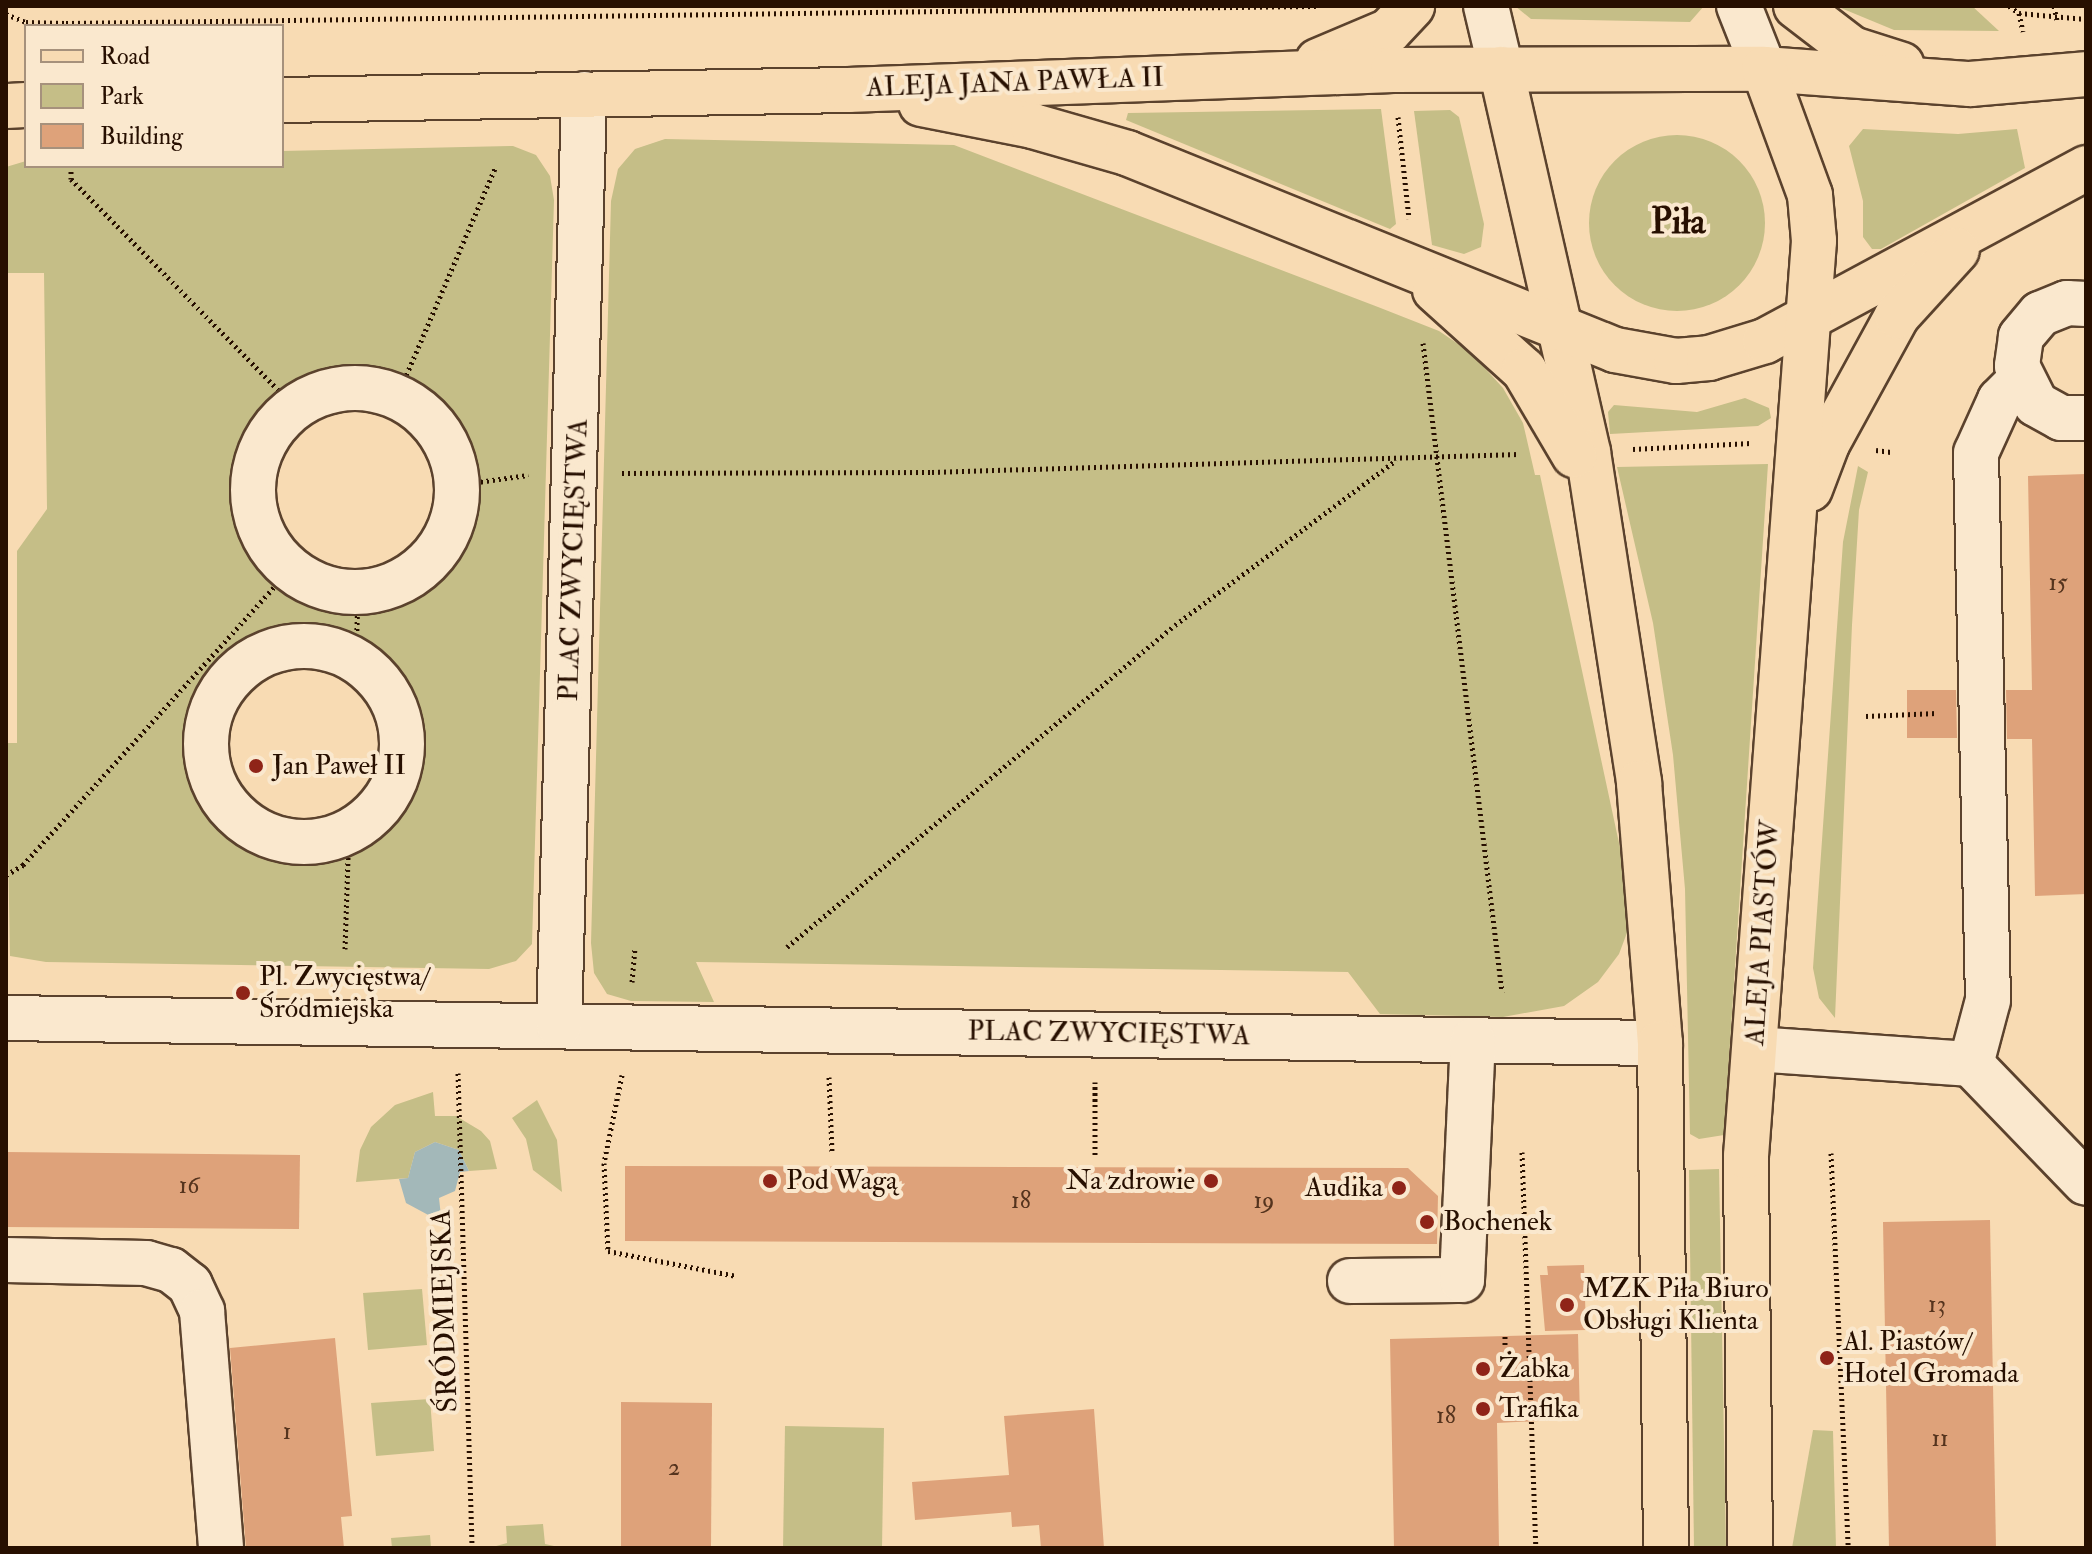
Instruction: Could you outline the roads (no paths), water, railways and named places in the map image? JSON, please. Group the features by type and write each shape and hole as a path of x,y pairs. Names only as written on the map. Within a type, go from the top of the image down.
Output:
{"main road":[{"path":"1269,74 1358,47 1389,31 1412,6"},
{"path":"1796,6 1852,49 1970,84"},
{"path":"1501,69 1559,326 1580,452 1602,546 1639,783 1660,1043 1666,1548"},
{"path":"1814,442 1806,320 1814,241 1810,195 1764,69 1970,84 2086,74"},
{"name":"ALEJA JANA PAWŁA II","path":"848,90 1393,70 1764,69"},
{"path":"284,100 848,90"},
{"name":"ALEJA JANA PAWŁA II","path":"848,90 1033,126 1127,153 1372,248 1415,273 1615,350 1676,361 1735,351 1806,320"},
{"path":"1806,320 2086,168"},
{"path":"1814,442 1897,316 1949,257 2014,205"},
{"path":"1415,273 1468,315 1524,370 1580,452"},
{"name":"ALEJA PIASTÓW","path":"1750,1548 1745,1251 1755,1049 1793,544 1814,442"}],"street":[{"path":"1486,6 1501,69"},
{"path":"1739,6 1764,69"},
{"name":"PLAC ZWYCIĘSTWA","path":"559,1026 577,473 584,94"},
{"path":"2086,304 2052,307 2029,325 2017,351 2020,380 2026,393 2048,412 2086,418"},
{"path":"1971,1064 1988,1000 1976,453 2000,400 2020,380"},
{"path":"345,389 397,397 440,433 457,485 451,525 430,560 398,583 358,593 322,587 290,570 259,526 252,487 268,436 295,407 345,389"},
{"path":"304,646 356,660 390,697 402,748 387,797 349,831 297,842 256,830 218,793 205,741 221,690 253,660 283,648 304,646"},
{"name":"PLAC ZWYCIĘSTWA","path":"6,1018 1660,1043"},
{"path":"1350,1281 1462,1280 1491,1040"},
{"path":"1755,1049 1971,1064 2086,1183"},
{"path":"6,1260 146,1263 171,1270 190,1285 202,1311 221,1548"}],"place":[{"name":"Jan Paweł II","path":"256,766"},
{"name":"Pl. Zwycięstwa/ Śródmiejska","path":"243,993"},
{"name":"Pod Wagą","path":"770,1181"},
{"name":"Na zdrowie","path":"1211,1181"},
{"name":"Audika","path":"1399,1188"},
{"name":"Bochenek","path":"1427,1222"},
{"name":"MZK Piła Biuro Obsługi Klienta","path":"1567,1305"},
{"name":"Al. Piastów/ Hotel Gromada","path":"1827,1358"},
{"name":"Żabka","path":"1483,1369"},
{"name":"Trafika","path":"1483,1409"}],"district":[{"name":"Piła","path":"1678,222"}]}
